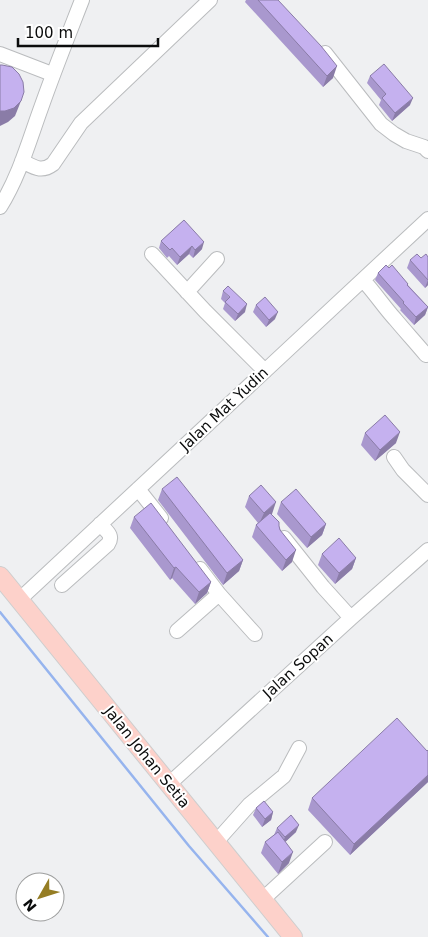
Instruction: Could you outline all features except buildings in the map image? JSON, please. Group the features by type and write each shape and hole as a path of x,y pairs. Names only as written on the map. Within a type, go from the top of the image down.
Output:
{"main road":[{"name":"Jalan Johan Setia","path":"0,576 293,937"}],"street":[{"path":"0,207 22,161 52,74 82,0"},
{"path":"22,161 39,169 47,168 53,164 81,123 210,0"},
{"path":"318,46 338,68 381,124 394,134 424,147 428,151"},
{"path":"0,54 52,74"},
{"name":"Jalan Mat Yudin","path":"20,600 428,219"},
{"path":"152,254 265,371"},
{"path":"187,292 217,259"},
{"path":"363,280 426,355"},
{"path":"394,457 403,470 428,495"},
{"path":"138,489 167,526"},
{"path":"62,585 110,541 110,535 100,524"},
{"path":"282,536 351,618"},
{"name":"Jalan Sopan","path":"169,784 428,550"},
{"path":"190,556 219,594 255,634"},
{"path":"177,631 219,594"},
{"path":"216,842 249,805 284,776 299,748"},
{"path":"262,899 325,842"}],"waterway":[{"path":"0,612 189,846 268,937"}]}
